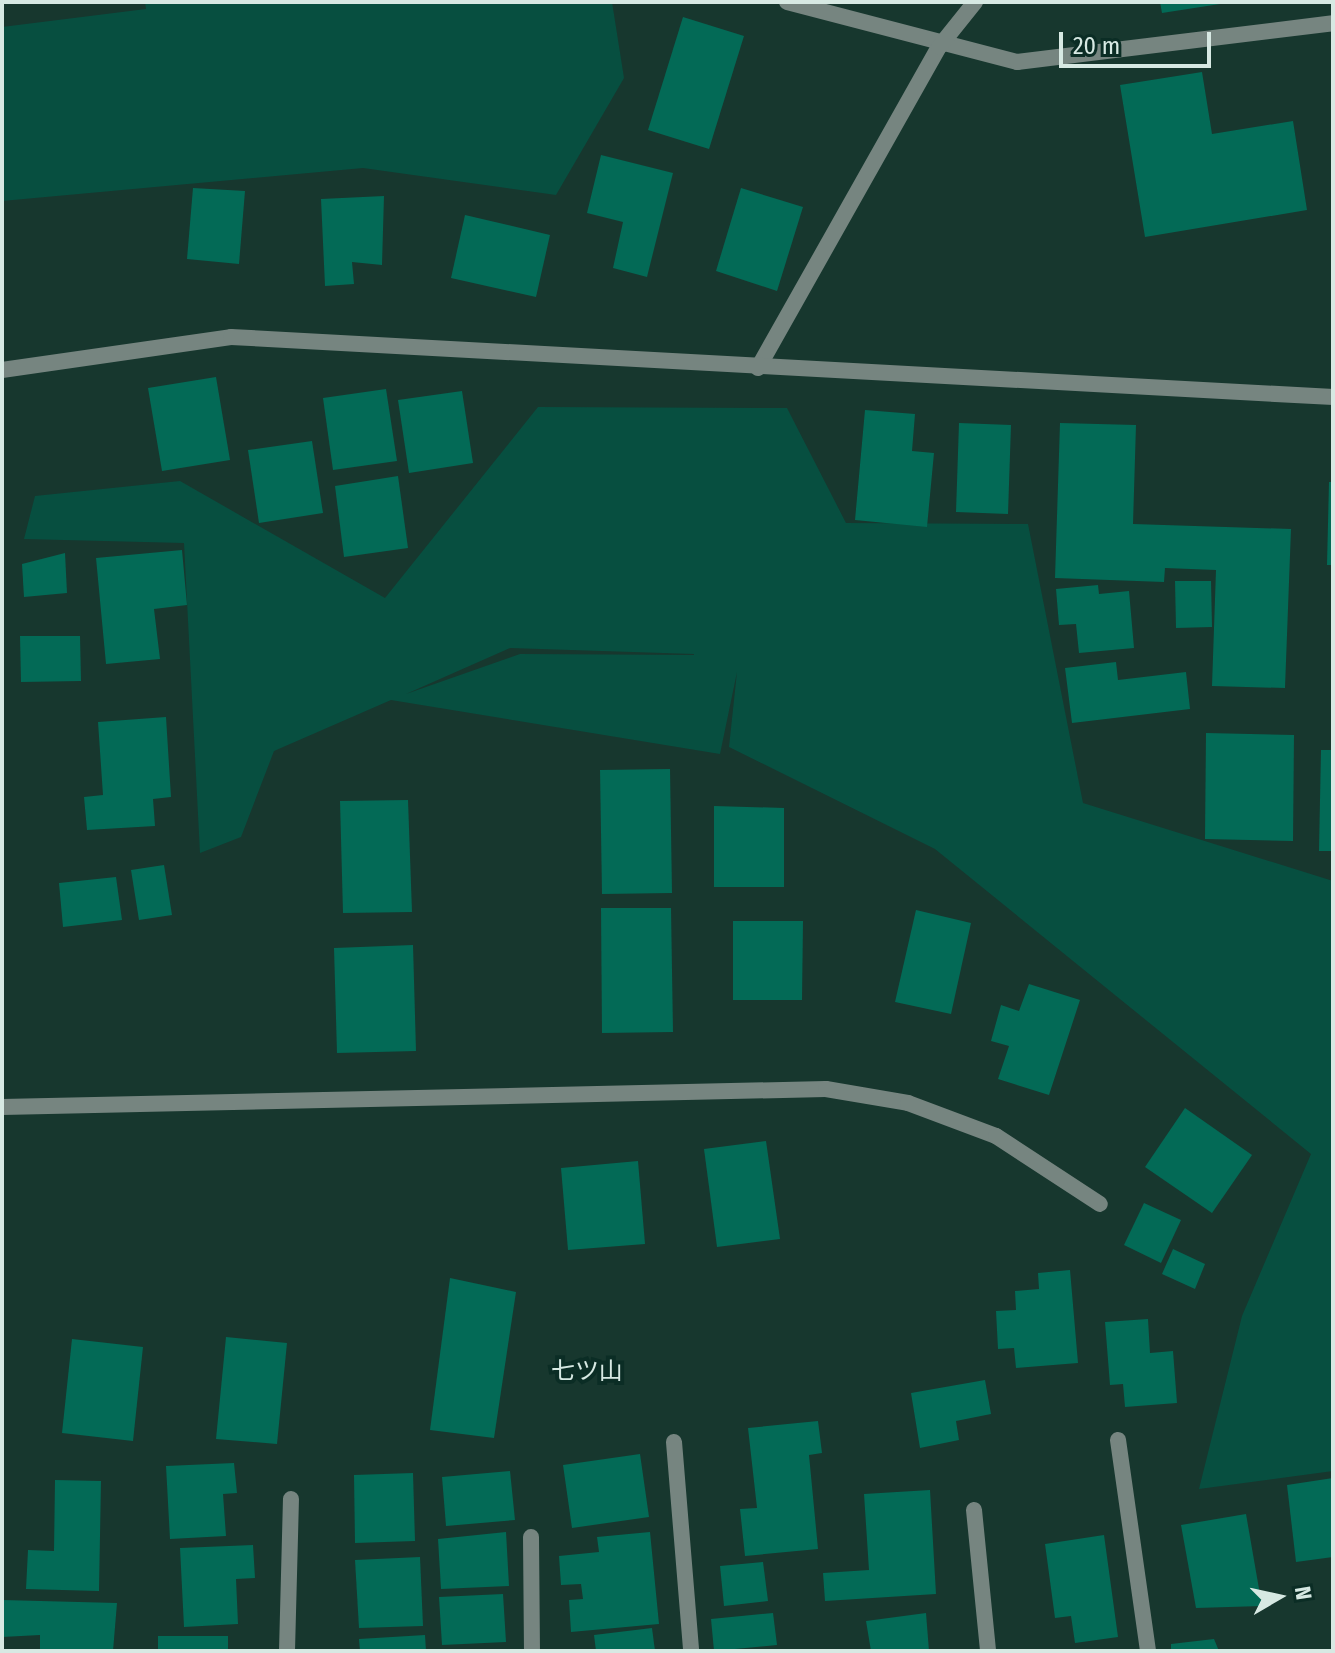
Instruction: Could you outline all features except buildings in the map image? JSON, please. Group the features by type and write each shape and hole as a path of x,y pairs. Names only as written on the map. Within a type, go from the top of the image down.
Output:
{"street":[{"path":"787,2 939,47 1017,62 1333,23"},
{"path":"758,368 939,47 975,2"},
{"path":"2,370 231,337 1333,397"},
{"path":"2,1107 826,1089 908,1103 996,1136 1100,1204"},
{"path":"1118,1440 1148,1651"},
{"path":"674,1442 691,1651"},
{"path":"287,1651 291,1499"},
{"path":"974,1510 988,1651"},
{"path":"531,1537 532,1651"}],"green space":[{"path":"145,2 612,2 624,78 556,195 363,168 2,201 2,27 146,9"},
{"path":"538,407 787,408 846,523 1028,524 1083,803 1333,881 1333,1471 1199,1489 1242,1316 1311,1154 935,849 729,747 737,672 720,754 391,700 274,751 241,837 200,853 184,543 24,539 35,496 180,481 385,598","holes":["510,648 694,654 520,654 406,694"]}],"district":[{"name":"七ツ山","path":"587,1372"}]}
